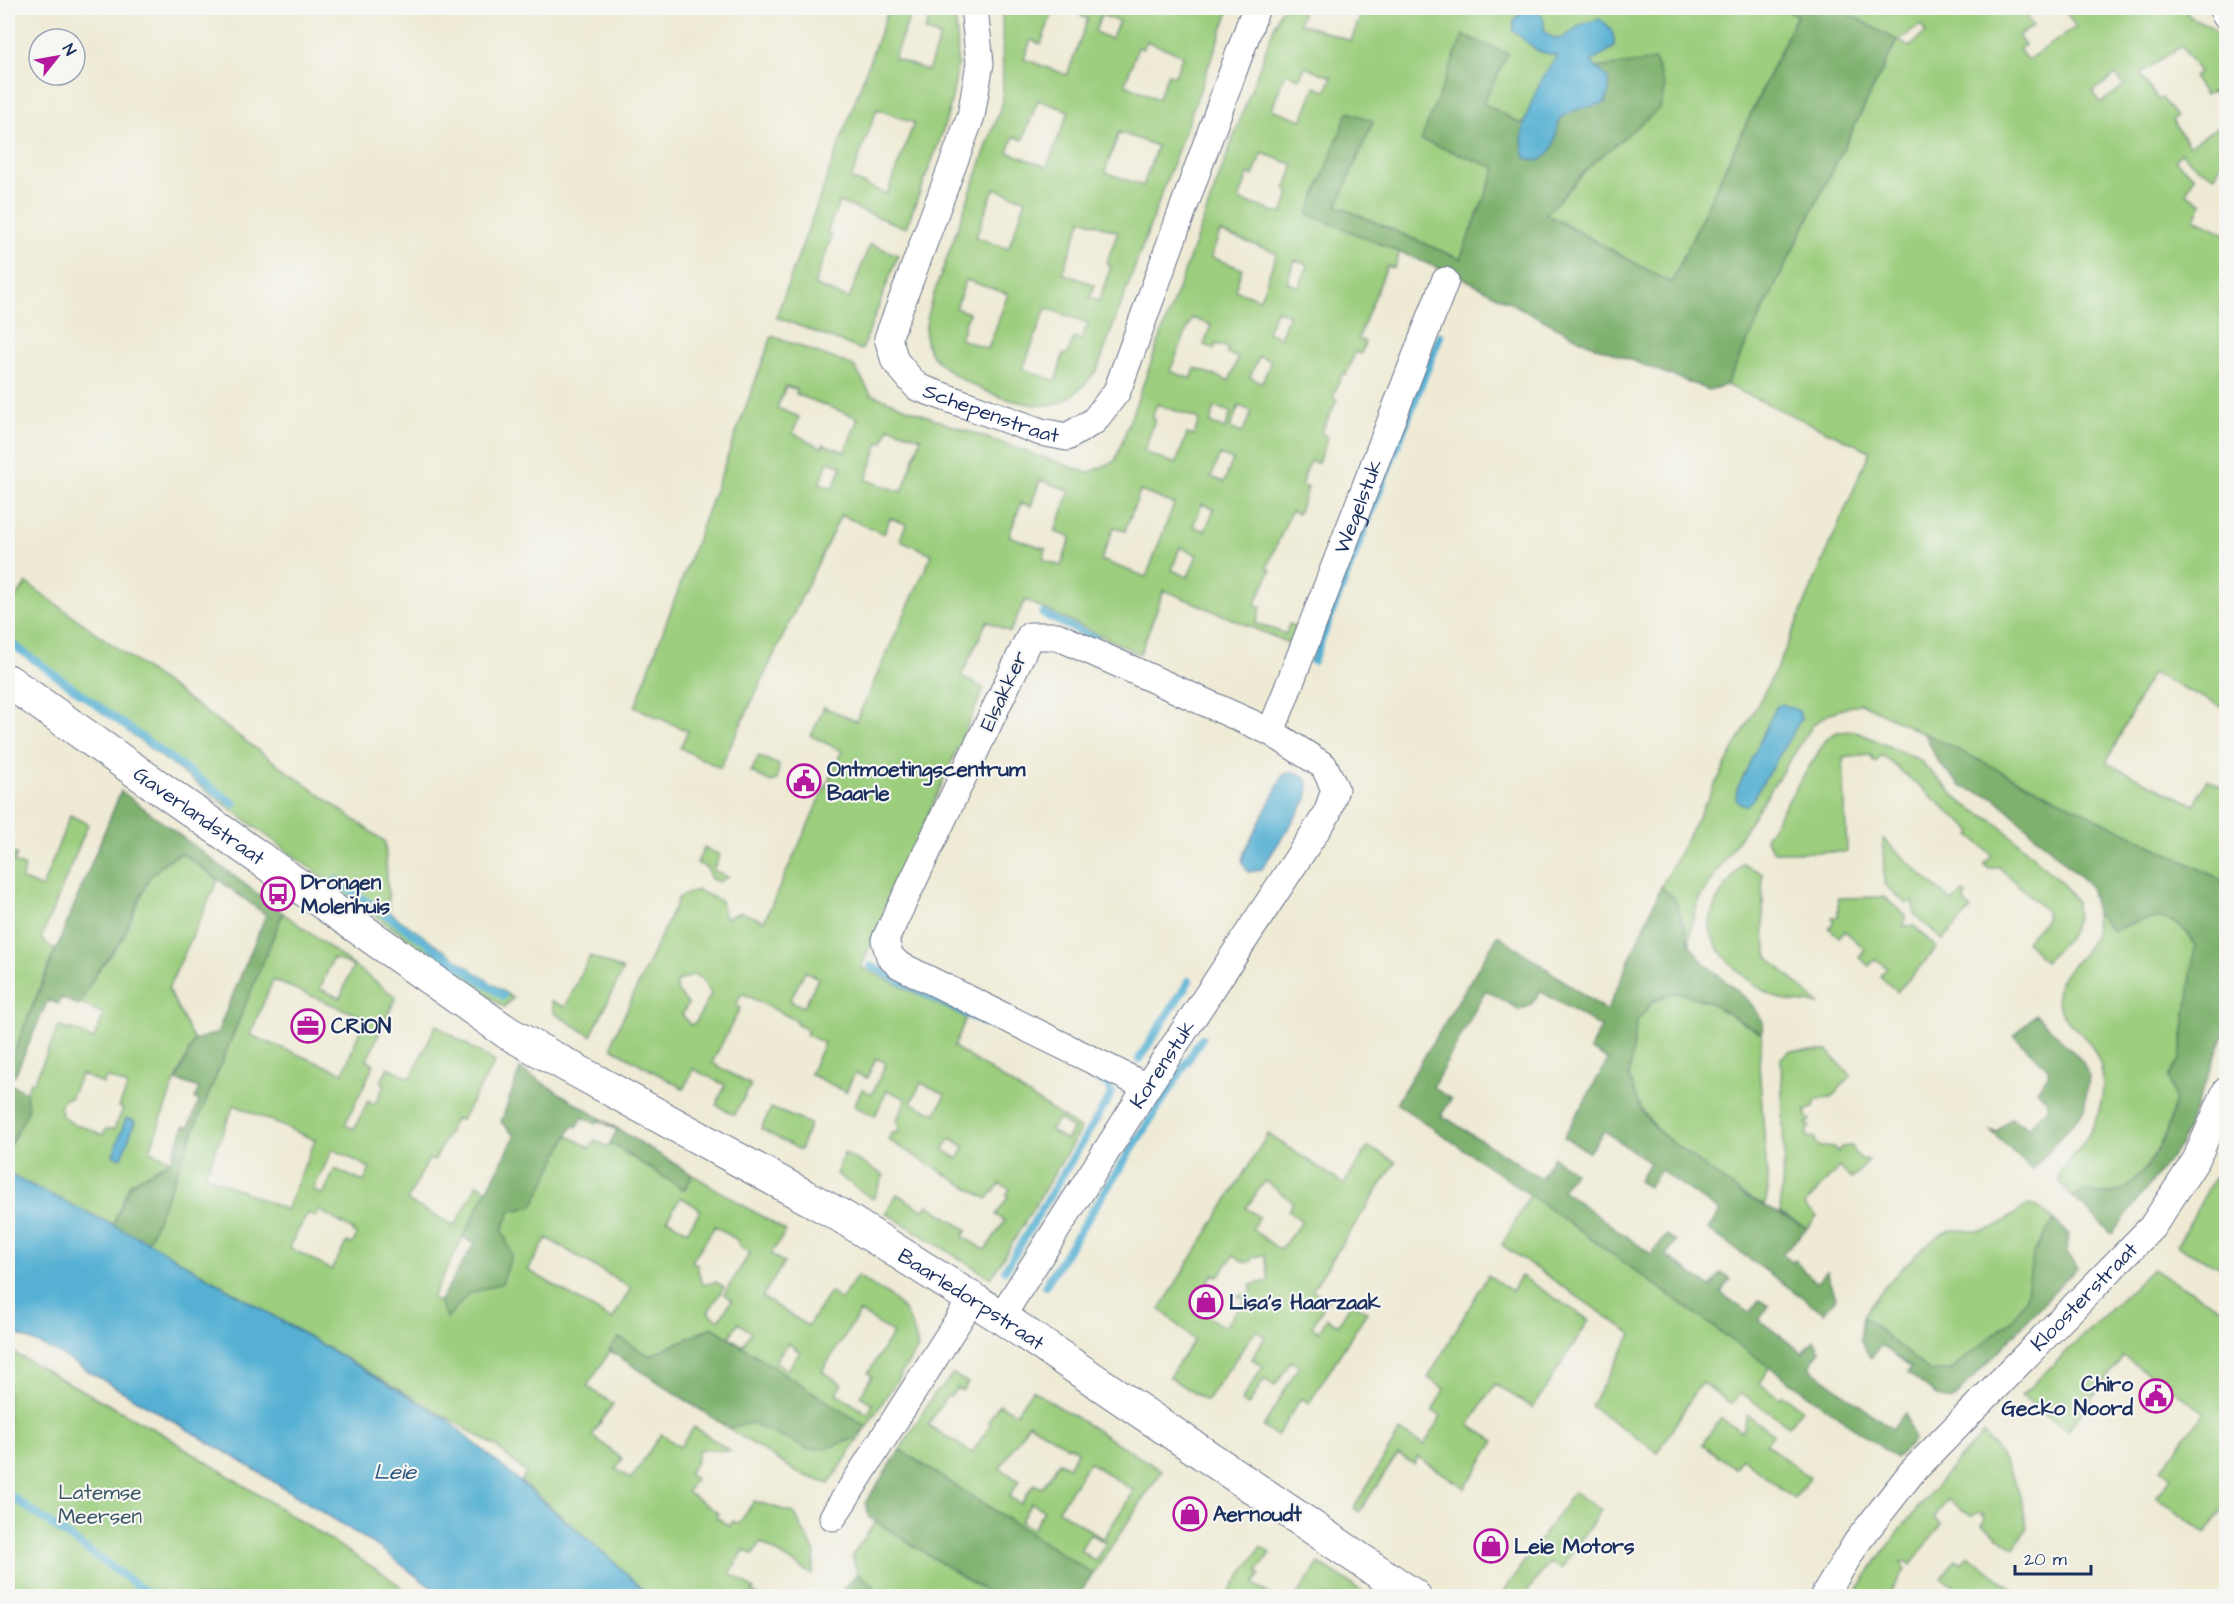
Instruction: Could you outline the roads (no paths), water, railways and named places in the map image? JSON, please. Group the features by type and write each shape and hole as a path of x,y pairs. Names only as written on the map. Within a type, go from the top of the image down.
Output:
{"main road":[{"name":"Gaverlandstraat","path":"8,681 508,1033"},
{"name":"Baarledorpstraat","path":"508,1033 841,1216 1001,1317 1414,1596"}],"street":[{"name":"Schepenstraat","path":"974,8 980,63 971,116 888,338 895,361 917,387 1041,432 1067,437 1094,420 1117,391 1256,8"},
{"path":"2222,8 2226,15"},
{"name":"Wegelstuk","path":"1271,732 1445,281"},
{"name":"Elsakker","path":"1147,1087 899,965 890,957 885,940 1030,636 1057,636 1271,732 1324,766 1335,789 1327,814"},
{"name":"Korenstuk","path":"1001,1317 1147,1087 1327,814"},
{"name":"Kloosterstraat","path":"1824,1596 1857,1542 1911,1473 2152,1227 2196,1160 2226,1091"},
{"path":"833,1517 972,1299"}],"water":[{"path":"1534,8 1543,18 1544,31 1550,36 1559,39 1581,25 1600,19 1612,31 1614,42 1614,47 1591,62 1608,78 1609,92 1605,103 1565,115 1558,125 1552,149 1539,161 1526,158 1523,148 1525,120 1543,77 1557,56 1538,51 1513,31 1514,21 1523,9"},
{"path":"1782,704 1799,711 1801,719 1753,799 1746,806 1740,804 1736,798 1737,790 1776,707"},
{"path":"1293,772 1302,776 1307,782 1306,801 1261,870 1248,872 1242,861 1244,853 1283,775"},
{"path":"126,1118 135,1121 122,1158 113,1155"},
{"name":"Leie","path":"8,1174 148,1242 445,1418 613,1561 649,1596 442,1596 380,1548 239,1460 54,1351 8,1330"}],"waterway":[{"path":"1313,661 1440,336"},
{"path":"1043,614 1096,639"},
{"path":"8,641 234,804"},
{"path":"336,880 503,996"},
{"path":"871,966 992,1027"},
{"path":"1139,1059 1189,981"},
{"path":"1045,1286 1202,1038"},
{"path":"1005,1270 1112,1093 1105,1082 1081,1071"},
{"path":"8,1494 152,1596"}],"place":[{"name":"Ontmoetingscentrum Baarle","path":"804,781"},
{"name":"Drongen Molenhuis","path":"278,894"},
{"name":"CRiON","path":"308,1026"},
{"name":"Lisa's Haarzaak","path":"1206,1302"},
{"name":"Chiro Gecko Noord","path":"2156,1396"},
{"name":"Aernoudt","path":"1190,1514"},
{"name":"Leie Motors","path":"1491,1546"}],"park label":[{"name":"Latemse Meersen","path":"100,1504"}]}
